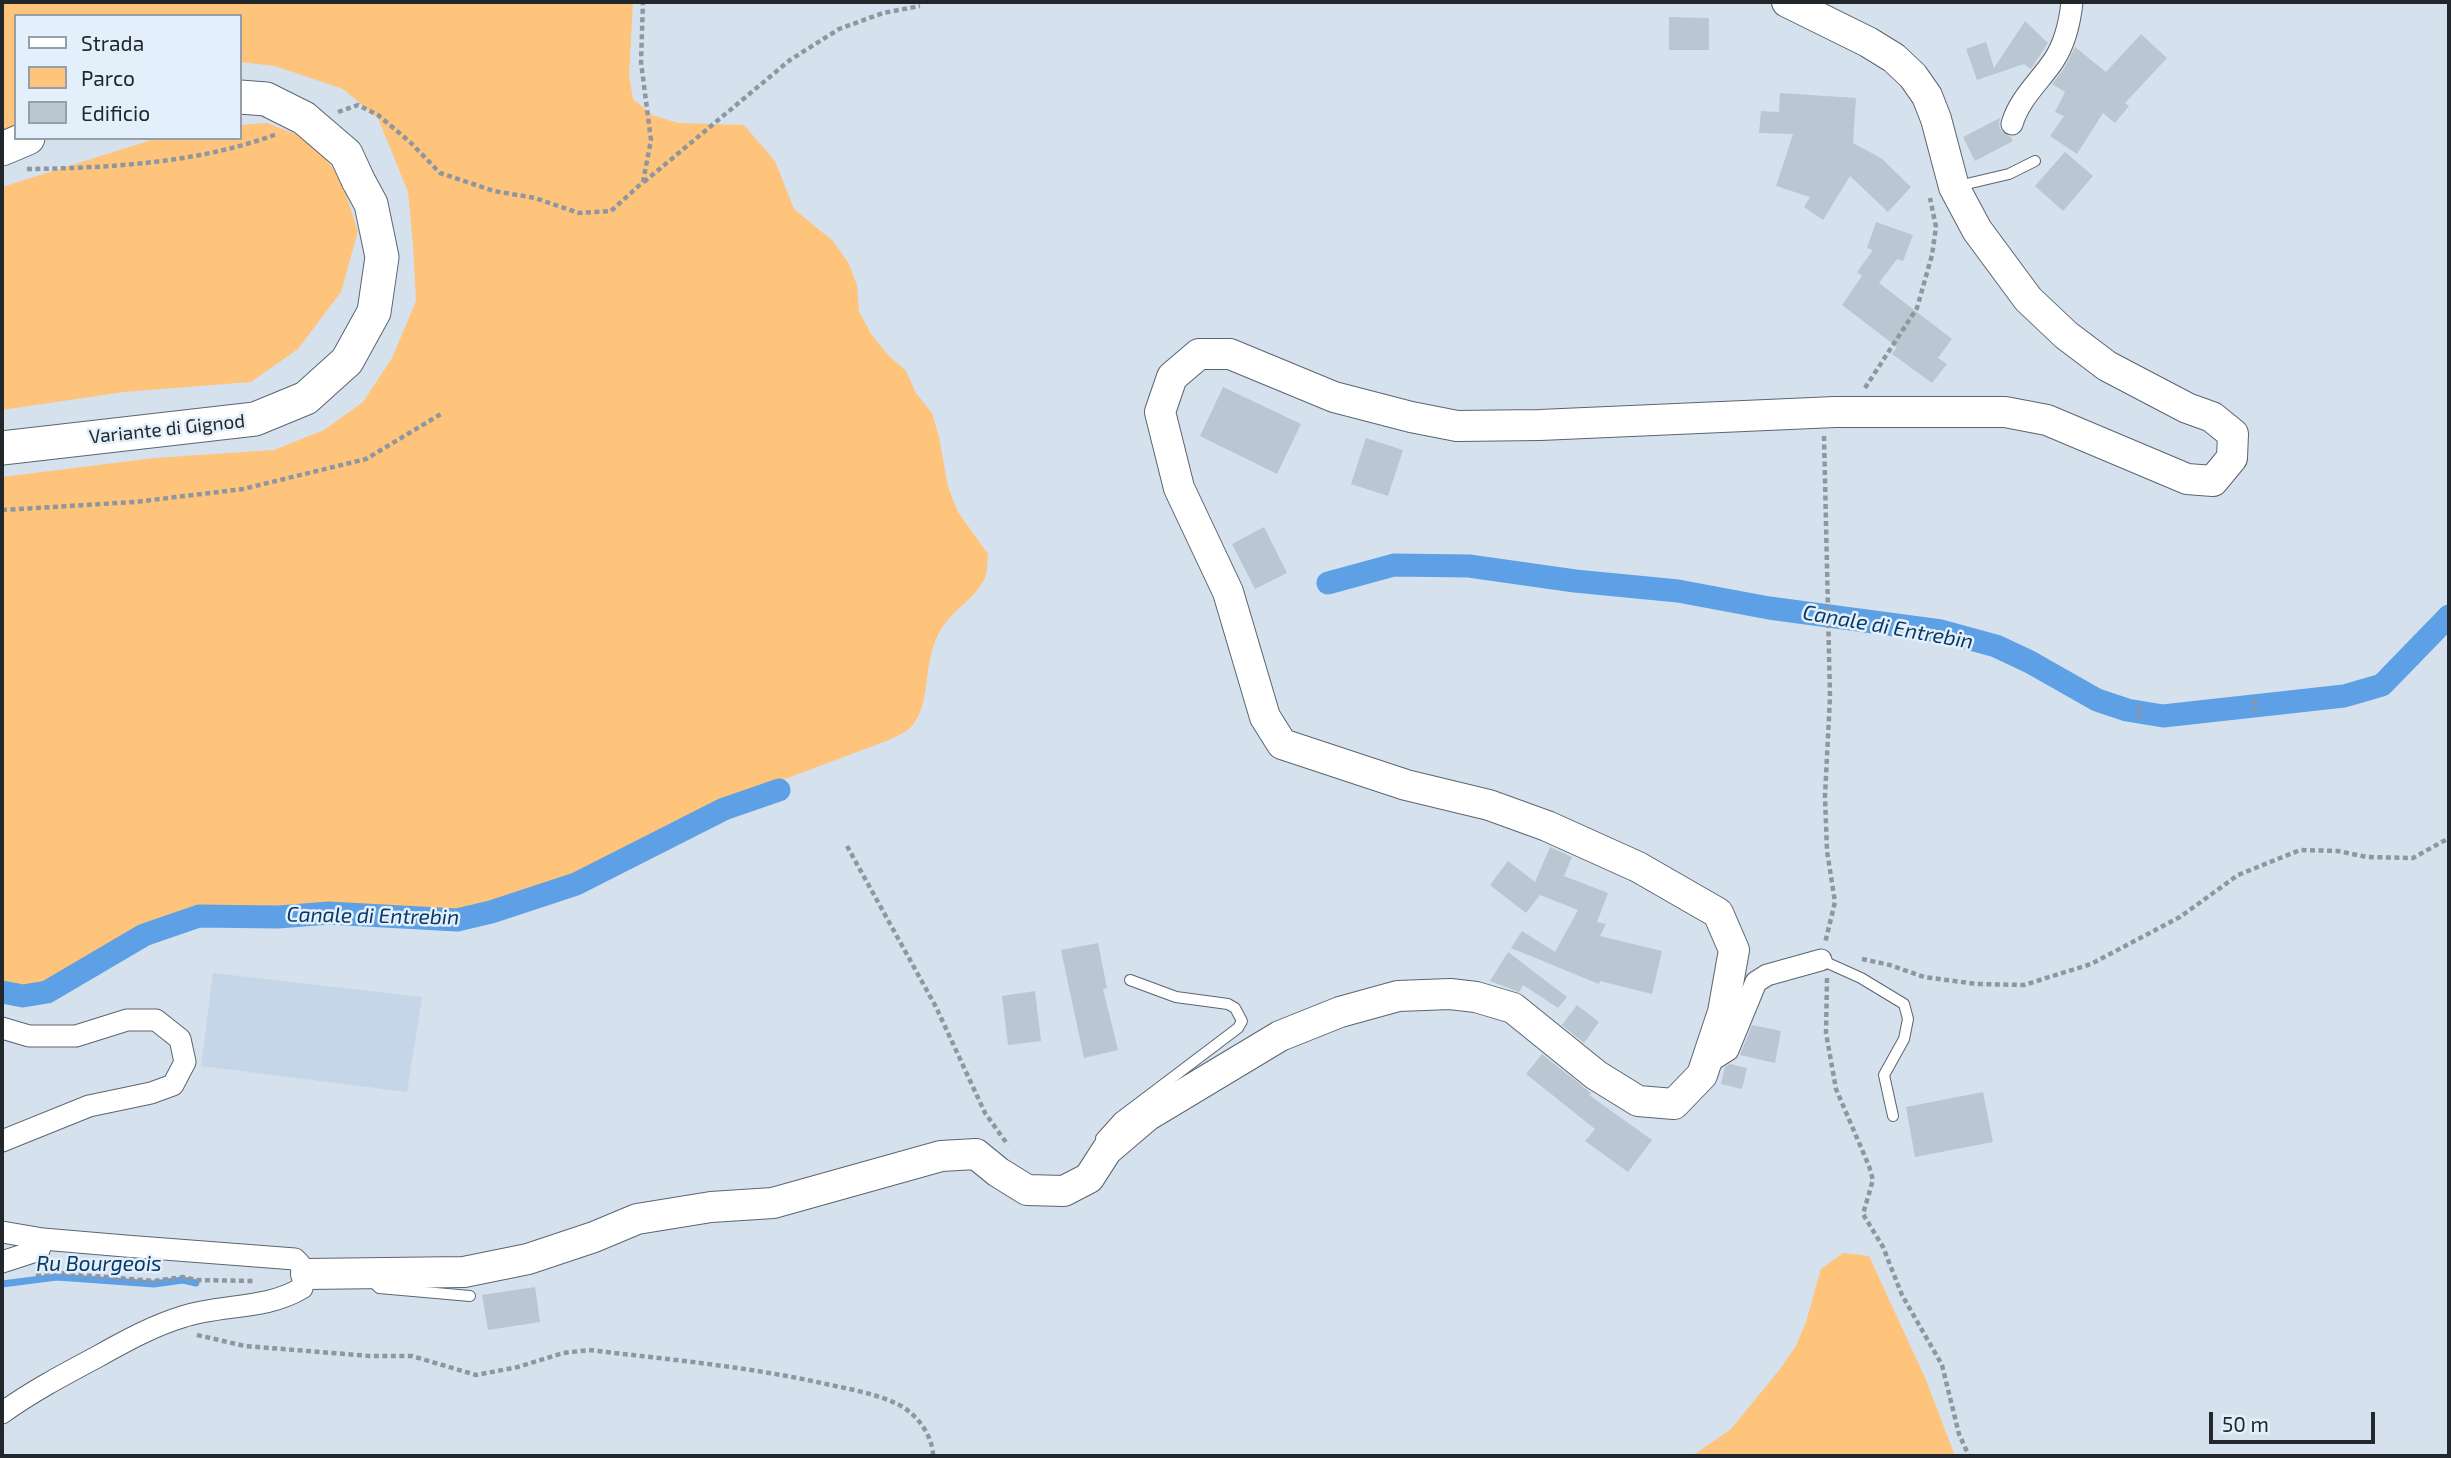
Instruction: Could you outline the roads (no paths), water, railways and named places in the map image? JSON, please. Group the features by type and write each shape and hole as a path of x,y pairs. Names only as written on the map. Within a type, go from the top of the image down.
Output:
{"main road":[{"name":"Variante di Gignod","path":"2,448 255,419 306,398 347,361 374,312 382,257 371,204 346,154 304,118 266,99 242,97"},
{"path":"9,159 27,140"}],"street":[{"path":"306,1274 464,1272 528,1259 637,1219 711,1207 774,1203 941,1156 976,1154 1027,1190 1064,1191 1089,1178 1107,1150 1147,1116 1280,1036 1340,1012 1398,996 1450,995 1476,998 1513,1008 1596,1075 1638,1101 1674,1104 1702,1075 1723,1012 1734,950 1718,913 1638,867 1547,826 1489,805 1406,785 1282,744 1265,717 1228,592 1178,488 1160,412 1172,377 1199,354 1230,354 1335,397 1410,417 1457,426 1835,412 2005,412 2047,420 2187,479 2213,481 2232,458 2233,434 2212,417 2187,408 2107,366 2066,335 2038,309 1977,229 1941,189 1946,164 1936,119 1927,96 1913,76 1894,58 1868,42 1787,2"},
{"path":"2012,124 2016,111 2056,57 2072,2"},
{"path":"1706,1064 1728,1050 1756,982 1768,975 1821,960"},
{"path":"2,1028 29,1035 76,1036 127,1020 156,1020 180,1039 185,1062 173,1085 151,1093 89,1106 2,1141"},
{"path":"2,1232 43,1239 285,1257 295,1259 306,1274 302,1288 289,1296 240,1307 207,1309 178,1318 106,1352 27,1395 2,1413"},
{"path":"2,1262 39,1250 43,1239"}],"lane":[{"path":"1941,189 2009,174 2035,161"},
{"path":"1821,960 1861,978 1904,1004 1909,1019 1904,1039 1884,1075 1893,1116"},
{"path":"1098,1164 1098,1141 1119,1118 1238,1028 1242,1021 1235,1008 1228,1004 1176,997 1130,980"},
{"path":"362,1273 379,1288 470,1296"}],"waterway":[{"name":"Canale di Entrebin","path":"1328,583 1394,565 1469,566 1575,581 1678,591 1769,608 1941,631 1996,646 2097,700 2127,710 2163,716 2344,696 2382,685 2449,616"},
{"name":"Canale di Entrebin","path":"2,992 23,996 47,992 144,935 199,916 278,917 329,913 457,920 491,912 576,884 724,809 779,790"},
{"name":"Ru Bourgeois","path":"2,1284 57,1277 154,1284 183,1280 196,1283"}]}
